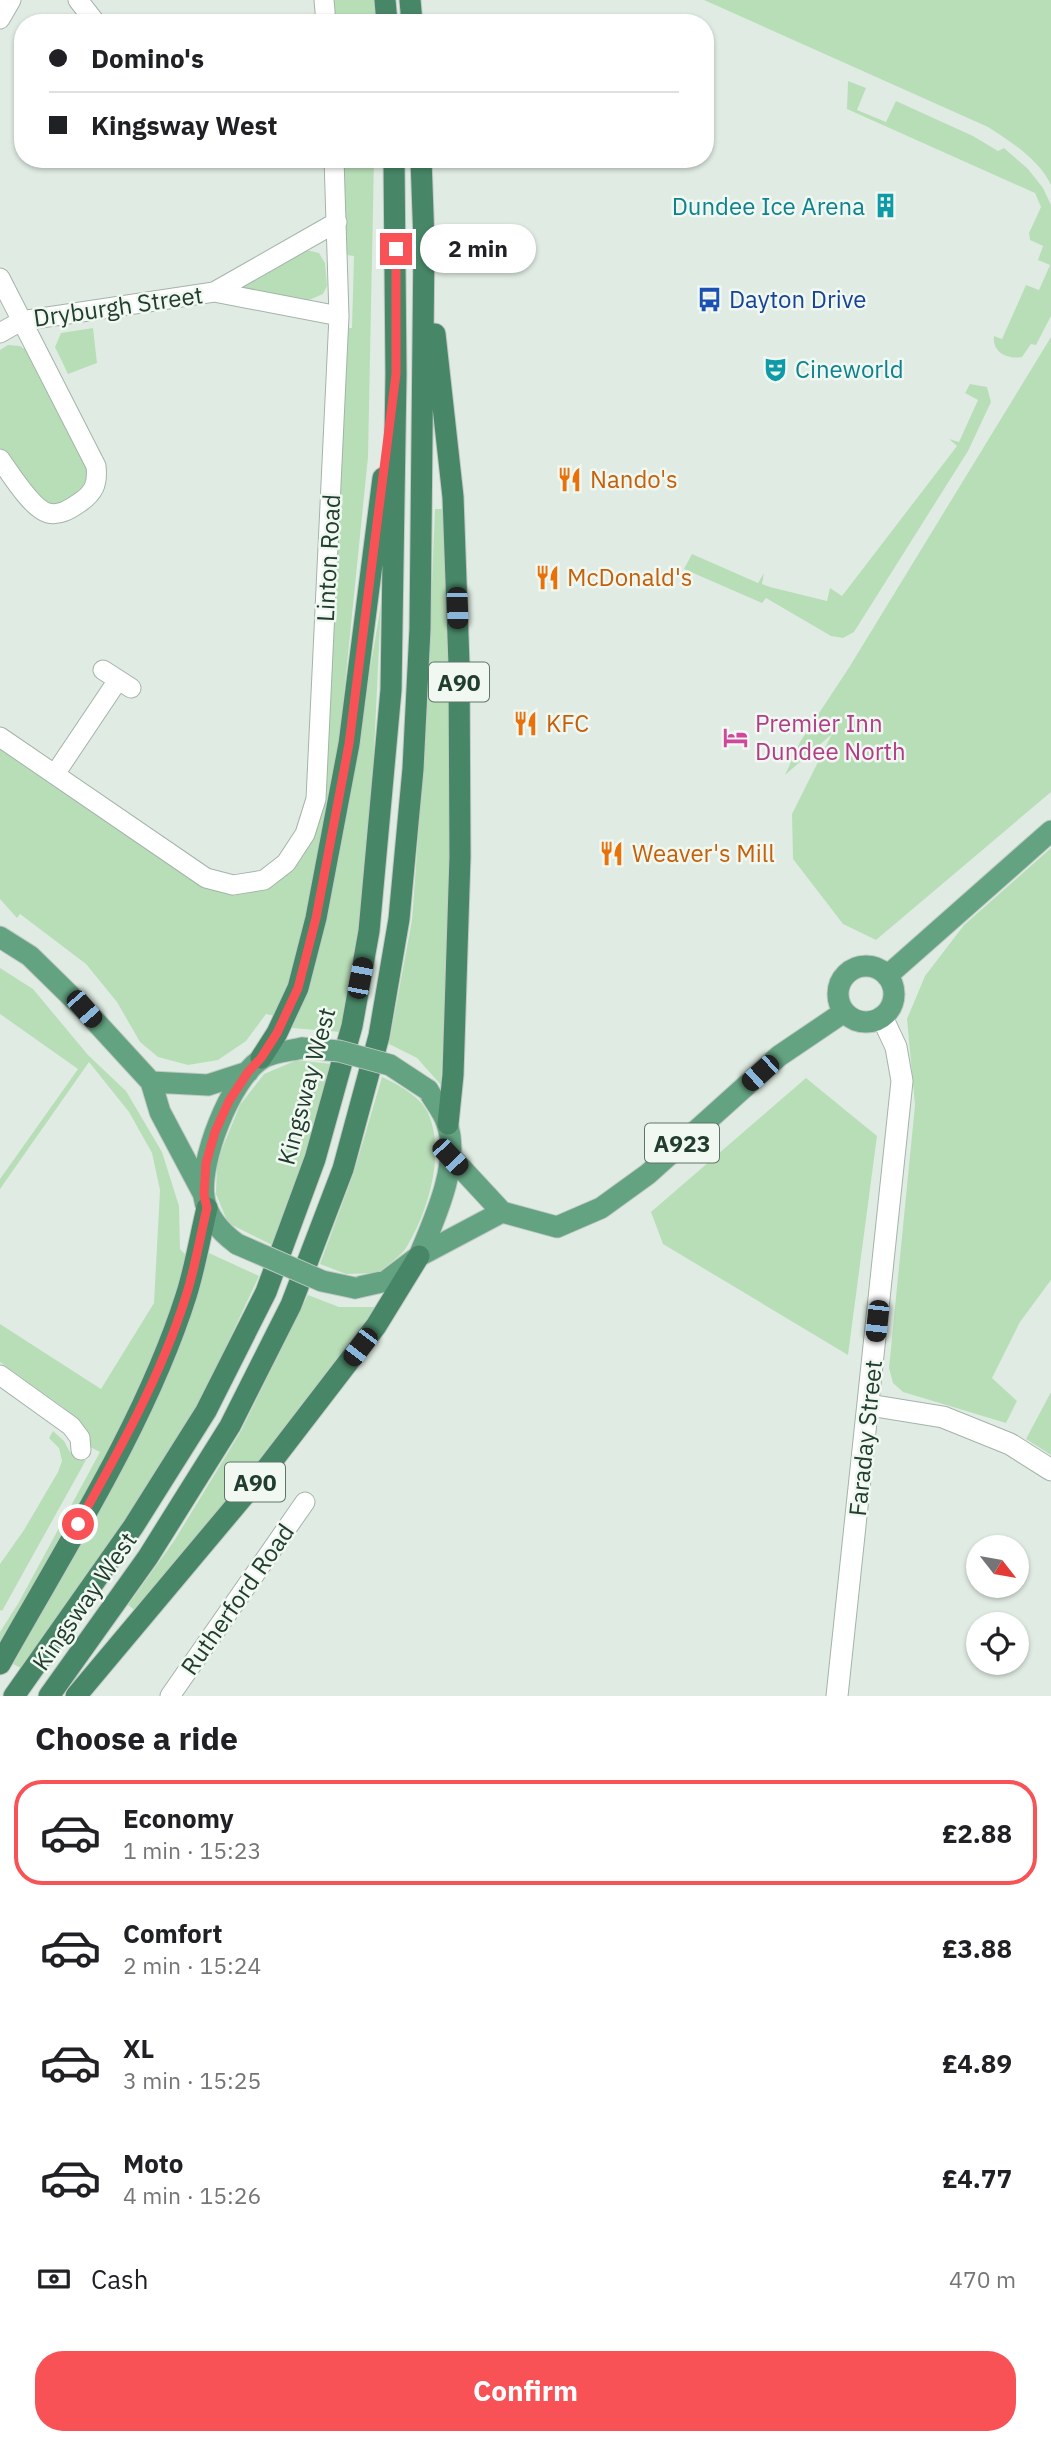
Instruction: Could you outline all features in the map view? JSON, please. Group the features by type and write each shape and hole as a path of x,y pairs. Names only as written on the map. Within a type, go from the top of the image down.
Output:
{"highway":[{"name":"Kingsway West","path":"13,1696 132,1527 206,1411 266,1292 315,1159 352,1026 369,931 391,690 396,374 394,168"},
{"name":"Kingsway West","path":"50,1696 148,1557 230,1426 291,1305 343,1169 379,1036 399,919 414,769 420,629 424,242 421,168"},
{"name":"A90","path":"424,242 453,497 459,664 460,857 453,1074 447,1124"},
{"path":"255,1065 277,1033 298,988 319,905 349,744 396,374"},
{"path":"0,1664 117,1454 162,1360 187,1295 205,1201"},
{"name":"A90","path":"76,1696 271,1462 376,1326 419,1256"}],"main road":[{"path":"887,976 1051,831"},
{"path":"0,937 30,956 84,1009 151,1082 160,1112 221,1233 237,1244 322,1281 355,1288 386,1281 419,1256 502,1212 450,1157"},
{"path":"869,966 887,976 892,984 893,1002 882,1017 862,1022 844,1012 840,1004 839,987 849,972 869,966"},
{"name":"A923","path":"502,1212 557,1227 601,1208 648,1174 779,1056 844,1012"},
{"path":"151,1082 208,1085 302,1048 339,1051 390,1065 428,1090 447,1124 450,1157 441,1202 419,1256"},
{"path":"205,1201 206,1163 215,1132 229,1101 255,1065"}],"street":[{"path":"0,19 11,0"},
{"path":"78,0 89,14"},
{"name":"Linton Road","path":"55,774 206,878 233,885 264,880 286,863 305,834 316,799 339,316 334,168"},
{"name":"Dryburgh Street","path":"214,292 337,222"},
{"path":"1,282 21,321"},
{"name":"Dryburgh Street","path":"0,333 21,321 214,292 339,316"},
{"name":"Dryburgh Street","path":"0,460 34,504 47,513 63,513 90,496 97,481 96,466 21,321"},
{"path":"0,737 55,774 117,679"},
{"name":"Faraday Street","path":"837,1696 902,1081 896,1047 882,1017"},
{"path":"0,1375 71,1426 80,1438 81,1450"},
{"path":"869,1405 943,1417 1010,1444 1051,1471"},
{"name":"Rutherford Road","path":"170,1696 304,1502"}],"green space":[{"path":"333,0 375,0 375,14 334,14"},
{"path":"704,0 1051,0 1051,185 1032,159 988,127"},
{"path":"848,81 866,88 857,110 886,122 896,101 973,136 998,151 1004,148 1028,169 1043,188 1051,205 1051,316 1036,345 1031,344 1022,357 1002,354 995,346 994,336 1002,339 1026,285 1039,290 1050,265 1038,260 1043,246 1030,240 1029,233 1041,207 1035,193 847,109"},
{"path":"342,168 374,168 368,457 335,783 295,968 275,1016 266,1014 246,1041 218,1060 188,1065 158,1057 140,1042 117,1002 86,964 20,914 17,918 0,899 0,748 202,887 233,895 267,888 312,839 346,328 352,328 354,256 347,255"},
{"path":"307,250 319,253 325,263 327,286 323,294 309,300 239,288"},
{"path":"93,328 97,363 68,374 55,347 61,333"},
{"path":"1051,337 1051,792 876,940 843,924 793,859 792,814 832,734 785,775 800,742 850,666"},
{"path":"8,345 20,346 29,352 88,468 87,481 80,493 64,503 52,504 41,500 0,448 0,350"},
{"path":"970,384 987,387 991,402 968,451 854,632 843,638 831,636 766,598 762,603 684,569 692,554 758,583 764,573 762,584 770,587 827,601 830,588 842,596 957,446 949,439 959,442 978,400 965,393"},
{"path":"435,509 443,509 448,614 451,856 441,1085 417,1058 389,1044 412,920 426,729"},
{"path":"381,604 372,794 360,928 341,1032 292,1028 309,985 340,850"},
{"path":"1051,848 1051,1280 1020,1322 992,1378 1017,1401 1006,1423 903,1392 893,1383 889,1368 915,1105 907,1019 925,976 964,925"},
{"path":"0,968 33,989 88,1055 126,1091 162,1152 179,1206 180,1249 187,1256 174,1307 147,1373 110,1449 0,1648 0,1632 100,1452 88,1446 87,1431 64,1408 0,1362 0,1324 101,1389 154,1303 160,1190 152,1153 129,1112 89,1062 0,1189 0,1179 78,1069 0,1014"},
{"path":"297,1060 331,1064 304,1157 272,1245 228,1223 216,1194 217,1161 240,1105 264,1074"},
{"path":"382,1077 414,1096 428,1113 435,1146 432,1182 414,1234 397,1258 378,1273 346,1274 320,1264 354,1172"},
{"path":"806,1078 877,1136 848,1355 663,1244 651,1212"},
{"path":"209,1253 259,1276 198,1406 125,1522 21,1668 13,1664 126,1459 196,1298"},
{"path":"308,1295 339,1307 377,1307 256,1467 136,1611 128,1605 174,1541 241,1431"},
{"path":"1051,1392 1051,1455 1026,1439"},
{"path":"53,1431 64,1441 70,1452 86,1460 2,1611 0,1564 24,1530 62,1461 59,1448 49,1438"}],"place":[{"name":"Dundee Ice Arena","path":"885,206"},
{"name":"Dayton Drive","path":"709,299"},
{"name":"Cineworld","path":"775,369"},
{"name":"Nando's","path":"570,479"},
{"name":"McDonald's","path":"547,577"},
{"name":"KFC","path":"526,723"},
{"name":"Premier Inn Dundee North","path":"735,737"},
{"name":"Weaver's Mill","path":"612,853"}],"route":[{"path":"78,1524 117,1454 162,1360 187,1295 207,1208 204,1195 206,1163 215,1132 229,1101 277,1033 298,988 316,918 349,744 396,374 396,249"}]}
